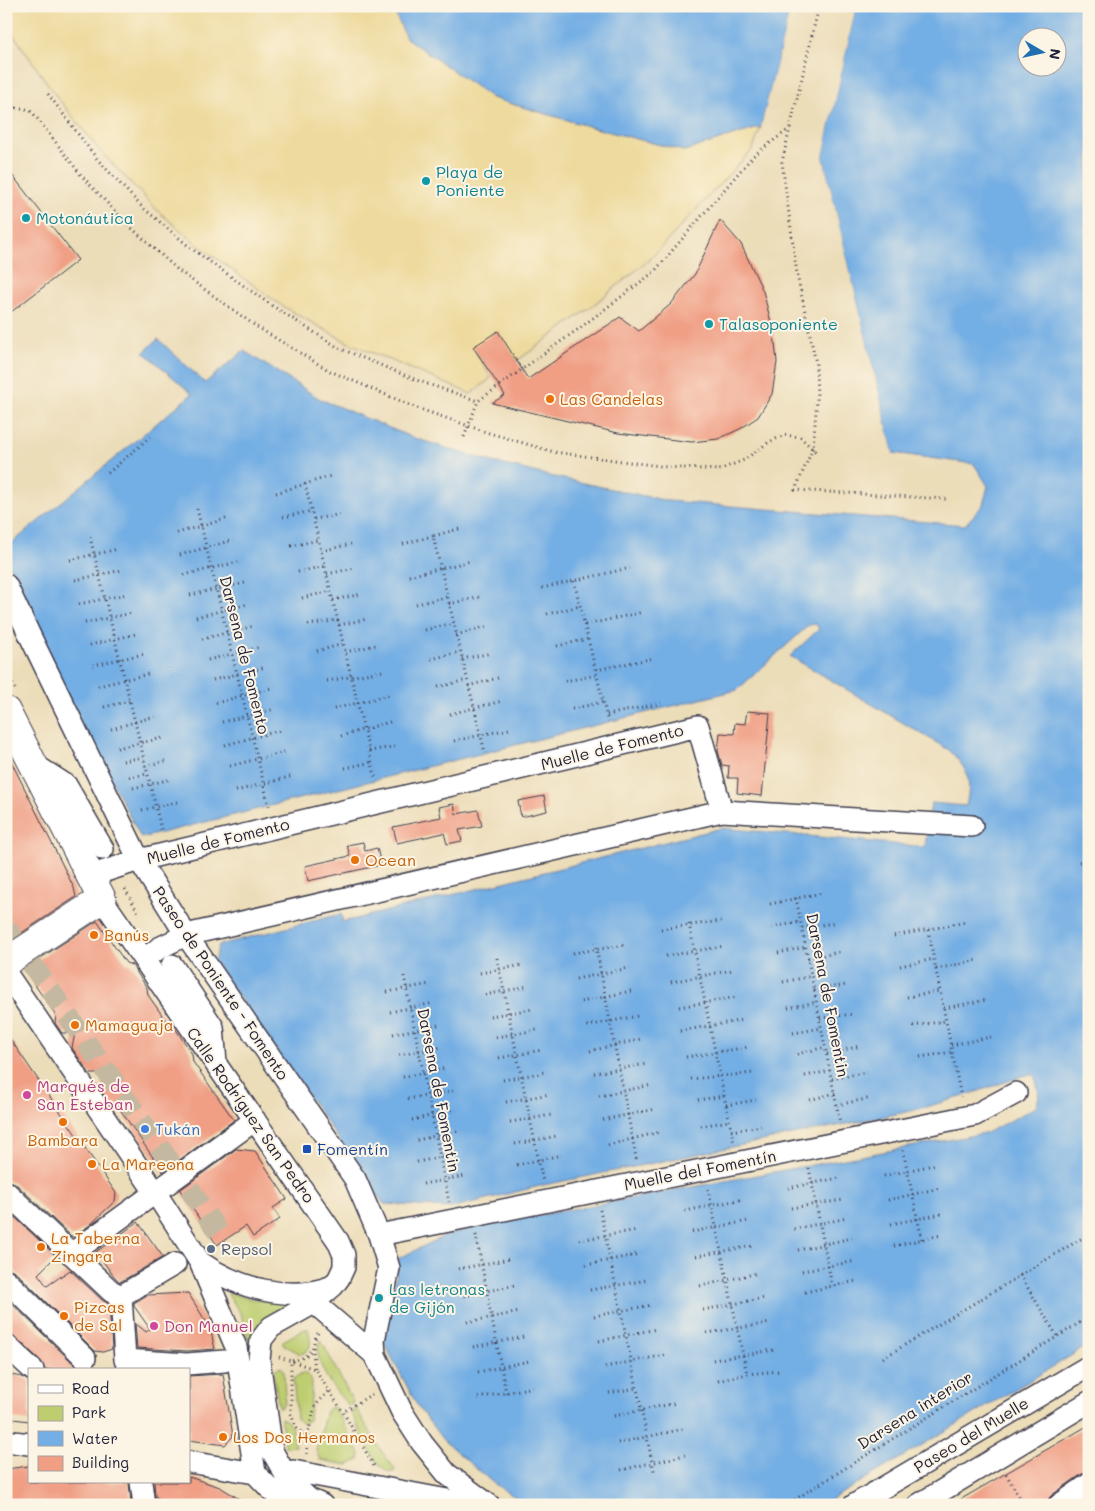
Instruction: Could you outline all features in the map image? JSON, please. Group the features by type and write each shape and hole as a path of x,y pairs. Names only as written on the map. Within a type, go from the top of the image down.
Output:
{"main road":[{"name":"Calle Rodríguez San Pedro","path":"6,711 96,887"},
{"path":"13,949 96,887"}],"street":[{"name":"Paseo de Poniente - Fomento","path":"6,584 139,860 186,935 355,1180 379,1235"},
{"name":"Muelle de Fomento","path":"96,887 139,860 698,726 722,811"},
{"path":"35,765 66,785 103,849"},
{"path":"144,960 159,948 186,935 722,811 972,826"},
{"name":"Calle Rodríguez San Pedro","path":"96,887 144,960 338,1241 344,1256 344,1267 333,1286"},
{"path":"172,965 213,1027 216,1063"},
{"path":"6,974 155,1192 200,1262 236,1347 254,1473"},
{"name":"Muelle del Fomentín","path":"379,1235 975,1115 1016,1093"},
{"path":"71,1254 255,1120"},
{"path":"6,1192 111,1292 121,1296"},
{"path":"379,1235 389,1268 374,1340 375,1355 387,1384 422,1443 447,1474 489,1505"},
{"path":"200,1262 214,1272 250,1287 291,1292 321,1291 333,1286"},
{"path":"121,1296 175,1264"},
{"path":"6,1280 85,1358"},
{"path":"315,1502 288,1479 272,1451 259,1360 261,1340 271,1327 312,1304 333,1286"},
{"path":"121,1296 125,1360 187,1364 225,1361"},
{"path":"319,1306 375,1355"},
{"path":"6,1345 31,1368"},
{"path":"6,1364 28,1368"},
{"name":"Paseo del Muelle","path":"854,1505 1089,1366"},
{"path":"918,1505 1089,1402"},
{"path":"6,1441 28,1444"},
{"path":"190,1462 254,1473 286,1505"},
{"path":"293,1471 474,1505"},
{"path":"141,1484 144,1505"},
{"path":"1059,1505 1086,1490"}],"path":[{"path":"819,6 782,162 797,274 816,363 817,399 814,450 795,490 946,499"},
{"path":"48,94 97,159 142,206 192,249 270,305 340,348 419,381 478,400"},
{"path":"6,109 26,108 33,114 80,175 126,223 179,271 257,328 330,371 416,408 554,452 668,467 719,470 744,460 769,442 784,435 800,437 814,450"},
{"path":"464,437 478,400 581,327 654,272 753,156 790,128"},
{"path":"108,473 150,437"},
{"path":"276,492 331,476"},
{"path":"305,484 376,780"},
{"name":"Darsena de Fomento","path":"197,509 269,806"},
{"path":"283,517 312,511"},
{"path":"314,519 342,514"},
{"path":"177,533 229,518"},
{"path":"403,544 459,529"},
{"path":"90,536 162,833"},
{"path":"433,536 484,753"},
{"path":"180,554 233,540"},
{"path":"291,546 319,540"},
{"path":"321,550 351,544"},
{"path":"70,560 118,549"},
{"path":"409,576 471,560"},
{"path":"184,575 238,562"},
{"path":"298,572 324,566"},
{"path":"327,574 355,568"},
{"path":"542,588 630,568"},
{"path":"75,580 122,570"},
{"path":"574,581 608,722"},
{"path":"190,595 245,583"},
{"path":"302,598 331,591"},
{"path":"79,604 127,594"},
{"path":"333,600 362,594"},
{"path":"416,604 447,597"},
{"path":"449,604 480,597"},
{"path":"196,618 248,604"},
{"path":"547,614 580,606"},
{"path":"585,625 643,612"},
{"path":"85,623 132,613"},
{"path":"339,625 368,619"},
{"path":"308,626 338,620"},
{"path":"425,630 454,623"},
{"path":"202,639 254,626"},
{"path":"456,635 486,627"},
{"path":"90,645 136,634"},
{"path":"557,646 588,639"},
{"path":"317,651 344,644"},
{"path":"346,652 376,645"},
{"path":"208,660 260,647"},
{"path":"431,660 460,652"},
{"path":"462,660 491,653"},
{"path":"93,665 144,654"},
{"path":"596,670 654,658"},
{"path":"213,680 266,667"},
{"path":"326,682 382,671"},
{"path":"98,686 148,674"},
{"path":"565,681 597,675"},
{"path":"468,686 498,678"},
{"path":"438,687 467,680"},
{"path":"216,703 271,688"},
{"path":"334,709 389,695"},
{"path":"104,707 130,701"},
{"path":"450,714 502,701"},
{"path":"572,709 603,702"},
{"path":"606,715 661,703"},
{"path":"222,722 275,709"},
{"path":"111,729 159,715"},
{"path":"341,736 393,722"},
{"path":"454,741 509,728"},
{"path":"224,745 281,730"},
{"path":"118,748 163,738"},
{"path":"369,751 398,746"},
{"path":"230,766 285,752"},
{"path":"123,761 143,757"},
{"path":"145,766 169,760"},
{"path":"345,768 372,762"},
{"path":"130,777 147,774"},
{"path":"236,791 293,776"},
{"path":"132,788 172,779"},
{"path":"142,810 177,802"},
{"path":"1079,862 1089,860"},
{"path":"770,904 822,893"},
{"name":"Darsena de Fomentin","path":"796,898 841,1126"},
{"path":"661,929 721,921"},
{"path":"772,927 801,922"},
{"path":"894,936 966,922"},
{"path":"802,928 833,923"},
{"path":"689,924 734,1147"},
{"path":"928,930 961,1097"},
{"path":"595,942 637,1166"},
{"path":"573,953 626,945"},
{"path":"666,956 724,946"},
{"path":"778,953 806,947"},
{"path":"808,958 841,952"},
{"path":"497,958 544,1185"},
{"path":"900,966 934,959"},
{"path":"936,969 978,960"},
{"path":"480,973 523,965"},
{"path":"576,979 630,968"},
{"path":"671,982 732,970"},
{"name":"Darsena de Fomentin","path":"404,976 450,1208"},
{"path":"783,982 812,976"},
{"path":"388,992 430,984"},
{"path":"814,990 847,985"},
{"path":"485,995 529,986"},
{"path":"581,1002 631,991"},
{"path":"907,997 940,991"},
{"path":"679,1007 737,997"},
{"path":"944,1008 987,1000"},
{"path":"788,1008 817,1002"},
{"path":"390,1012 434,1003"},
{"path":"490,1016 533,1008"},
{"path":"820,1018 854,1014"},
{"path":"587,1026 638,1016"},
{"path":"680,1031 743,1020"},
{"path":"914,1026 946,1021"},
{"path":"393,1034 438,1025"},
{"path":"793,1034 822,1028"},
{"path":"496,1037 537,1030"},
{"path":"951,1045 991,1037"},
{"path":"590,1051 641,1039"},
{"path":"827,1054 860,1046"},
{"path":"399,1055 442,1047"},
{"path":"686,1057 749,1047"},
{"path":"797,1054 826,1047"},
{"path":"499,1058 542,1050"},
{"path":"920,1057 952,1052"},
{"path":"594,1073 647,1064"},
{"path":"403,1077 447,1068"},
{"path":"805,1076 830,1070"},
{"path":"503,1080 544,1072"},
{"path":"832,1079 867,1072"},
{"path":"692,1079 753,1073"},
{"path":"600,1096 652,1085"},
{"path":"408,1099 453,1090"},
{"path":"810,1100 835,1093"},
{"path":"506,1102 550,1094"},
{"path":"698,1100 724,1096"},
{"path":"837,1105 871,1098"},
{"path":"726,1105 756,1100"},
{"path":"602,1120 656,1109"},
{"path":"412,1120 456,1110"},
{"path":"510,1122 552,1115"},
{"path":"701,1126 729,1121"},
{"path":"731,1131 761,1126"},
{"path":"417,1140 458,1131"},
{"path":"608,1144 660,1132"},
{"path":"515,1144 557,1136"},
{"path":"902,1147 922,1240"},
{"path":"417,1162 461,1154"},
{"path":"517,1165 561,1155"},
{"path":"809,1164 832,1286"},
{"path":"884,1176 937,1164"},
{"path":"423,1184 465,1176"},
{"path":"788,1188 839,1178"},
{"path":"706,1184 746,1374"},
{"path":"888,1200 940,1188"},
{"path":"685,1211 743,1199"},
{"path":"791,1208 843,1200"},
{"path":"599,1204 654,1471"},
{"path":"891,1224 942,1214"},
{"path":"794,1229 847,1218"},
{"path":"692,1232 748,1220"},
{"path":"475,1227 506,1393"},
{"path":"579,1240 638,1230"},
{"path":"883,1358 1089,1234"},
{"path":"894,1246 941,1235"},
{"path":"798,1250 852,1238"},
{"path":"696,1256 753,1246"},
{"path":"586,1265 640,1254"},
{"path":"458,1269 510,1259"},
{"path":"802,1271 856,1261"},
{"path":"700,1286 758,1274"},
{"path":"1020,1275 1057,1336"},
{"path":"590,1290 647,1280"},
{"path":"805,1292 856,1281"},
{"path":"464,1296 515,1285"},
{"path":"703,1310 764,1298"},
{"path":"594,1316 651,1304"},
{"path":"467,1322 520,1312"},
{"name":"Darsena interior","path":"786,1505 1089,1317"},
{"path":"707,1333 771,1322"},
{"path":"599,1341 656,1329"},
{"path":"320,1330 314,1339 315,1369 343,1412 387,1489"},
{"path":"473,1347 524,1337"},
{"path":"291,1361 309,1355 314,1347"},
{"path":"713,1360 774,1350"},
{"path":"605,1367 665,1355"},
{"path":"278,1356 315,1369"},
{"path":"291,1361 291,1414 296,1428 307,1437 315,1406 329,1390"},
{"path":"478,1372 530,1361"},
{"path":"718,1381 746,1374 780,1371"},
{"path":"343,1412 387,1384"},
{"path":"478,1398 534,1387"},
{"path":"609,1393 637,1388"},
{"path":"614,1416 676,1403"},
{"path":"618,1443 683,1429"},
{"path":"621,1470 685,1455"},
{"path":"1004,1469 1024,1505"}],"green space":[{"path":"229,1293 251,1299 296,1304 250,1345 241,1314 228,1295"},
{"path":"308,1329 310,1337 310,1345 307,1351 300,1354 283,1344 283,1341"},
{"path":"321,1340 353,1402 351,1405 348,1405 337,1392 325,1374 318,1356"},
{"path":"281,1367 284,1372 285,1399 279,1409 273,1370"},
{"path":"302,1373 310,1377 312,1385 309,1420 303,1424 297,1419 293,1379"},
{"path":"334,1407 360,1454 359,1460 348,1465 320,1460 316,1450 326,1411"},
{"path":"355,1409 395,1469 394,1472 387,1471 381,1466 369,1449 352,1415 352,1411"},
{"path":"281,1418 290,1426 295,1446 285,1447"}],"sand":[{"name":"Playa de Poniente","path":"6,6 392,6 407,38 492,98 591,127 684,151 761,127 753,149 649,260 587,310 517,361 498,332 474,348 491,378 471,394 347,342 282,306 198,245 159,212 100,151 54,93 6,24"}],"water":[{"path":"392,6 791,6 761,127 684,151 591,127 492,98 406,38"},
{"path":"856,6 1089,6 1089,1345 822,1505 528,1505 493,1483 443,1440 418,1407 384,1343 399,1258 449,1234 475,1227 986,1133 1036,1107 1039,1095 1034,1075 1026,1075 961,1097 911,1111 544,1185 450,1208 384,1204 214,961 219,945 341,914 343,922 722,828 925,847 931,803 966,806 969,789 967,775 961,763 949,750 790,656 819,629 816,624 809,625 737,690 141,838 65,692 6,558 6,548 192,394 144,352 158,339 205,383 244,351 320,399 411,437 485,460 668,501 965,525 983,505 988,486 974,464 893,453 823,157"}],"pier":[{"path":"791,6 794,6 764,127 761,127"},
{"path":"853,6 856,6 823,157 893,453 890,453 820,157"}],"building":[{"name":"Motonáutica","path":"6,167 78,260 6,316"},
{"name":"Talasoponiente","path":"720,220 741,244 763,291 774,334 777,362 772,394 758,417 740,429 718,439 692,442 618,433 492,403 505,395 473,347 498,331 528,379 620,317 639,331 671,304 695,274"},
{"path":"747,711 770,713 762,796 737,793 738,778 728,778 729,766 722,765 718,751 720,733 734,734 735,723 745,724"},
{"path":"6,751 74,888 76,897 6,943"},
{"path":"544,796 547,811 521,817 518,801"},
{"path":"454,804 456,814 478,810 482,826 459,830 462,841 447,844 444,833 397,843 393,827 441,817 439,807"},
{"name":"Ocean","path":"363,842 365,851 377,848 381,865 308,881 305,866 350,856 347,845"},
{"path":"97,921 126,963 132,965 147,988 148,995 169,1025 175,1028 192,1054 193,1062 234,1120 163,1172 117,1105 110,1104 101,1091 104,1074 90,1074 72,1048 75,1033 62,1033 55,1023 56,1016 24,969"},
{"path":"6,1033 116,1193 115,1201 90,1225 74,1236 71,1236 15,1183 6,1180"},
{"path":"236,1149 255,1151 287,1199 273,1208 280,1219 253,1237 246,1226 217,1245 180,1190"},
{"path":"6,1209 56,1256 38,1274 47,1286 70,1270 102,1300 109,1304 112,1349 103,1352 95,1351 15,1271 6,1268"},
{"path":"138,1222 163,1257 120,1282 96,1252"},
{"name":"Don Manuel","path":"188,1293 210,1328 215,1349 187,1351 137,1348 135,1323 146,1332 150,1329 134,1306 134,1303 147,1295"},
{"path":"6,1298 77,1367 44,1368 41,1361 14,1336 6,1333"},
{"path":"6,1374 22,1377 28,1380 28,1421 6,1418"},
{"path":"223,1374 233,1436 225,1445 190,1440 190,1376"},
{"path":"1089,1425 1089,1472 1082,1474 1052,1495 1048,1499 1047,1505 951,1505"},
{"path":"28,1466 28,1484 129,1484 131,1505 6,1505 6,1469"},
{"path":"190,1477 220,1487 249,1505 167,1505 155,1496 154,1484 190,1484"}],"tunnel":[{"path":"6,927 15,941"},
{"path":"31,963 172,1165"},
{"path":"189,1188 224,1241"}],"place":[{"name":"Playa de Poniente","path":"426,181"},
{"name":"Motonáutica","path":"26,218"},
{"name":"Talasoponiente","path":"709,324"},
{"name":"Las Candelas","path":"550,399"},
{"name":"Ocean","path":"355,860"},
{"name":"Banús","path":"94,935"},
{"name":"Mamaguaja","path":"75,1025"},
{"name":"Marqués de San Esteban","path":"27,1095"},
{"name":"Bambara","path":"63,1122"},
{"name":"Tukán","path":"145,1129"},
{"name":"Fomentín","path":"307,1149"},
{"name":"La Mareona","path":"92,1164"},
{"name":"La Taberna Zingara","path":"41,1247"},
{"name":"Repsol","path":"211,1249"},
{"name":"Las letronas de Gijón","path":"379,1298"},
{"name":"Pizcas de Sal","path":"64,1316"},
{"name":"Don Manuel","path":"154,1326"},
{"name":"Los Dos Hermanos","path":"223,1437"}]}
